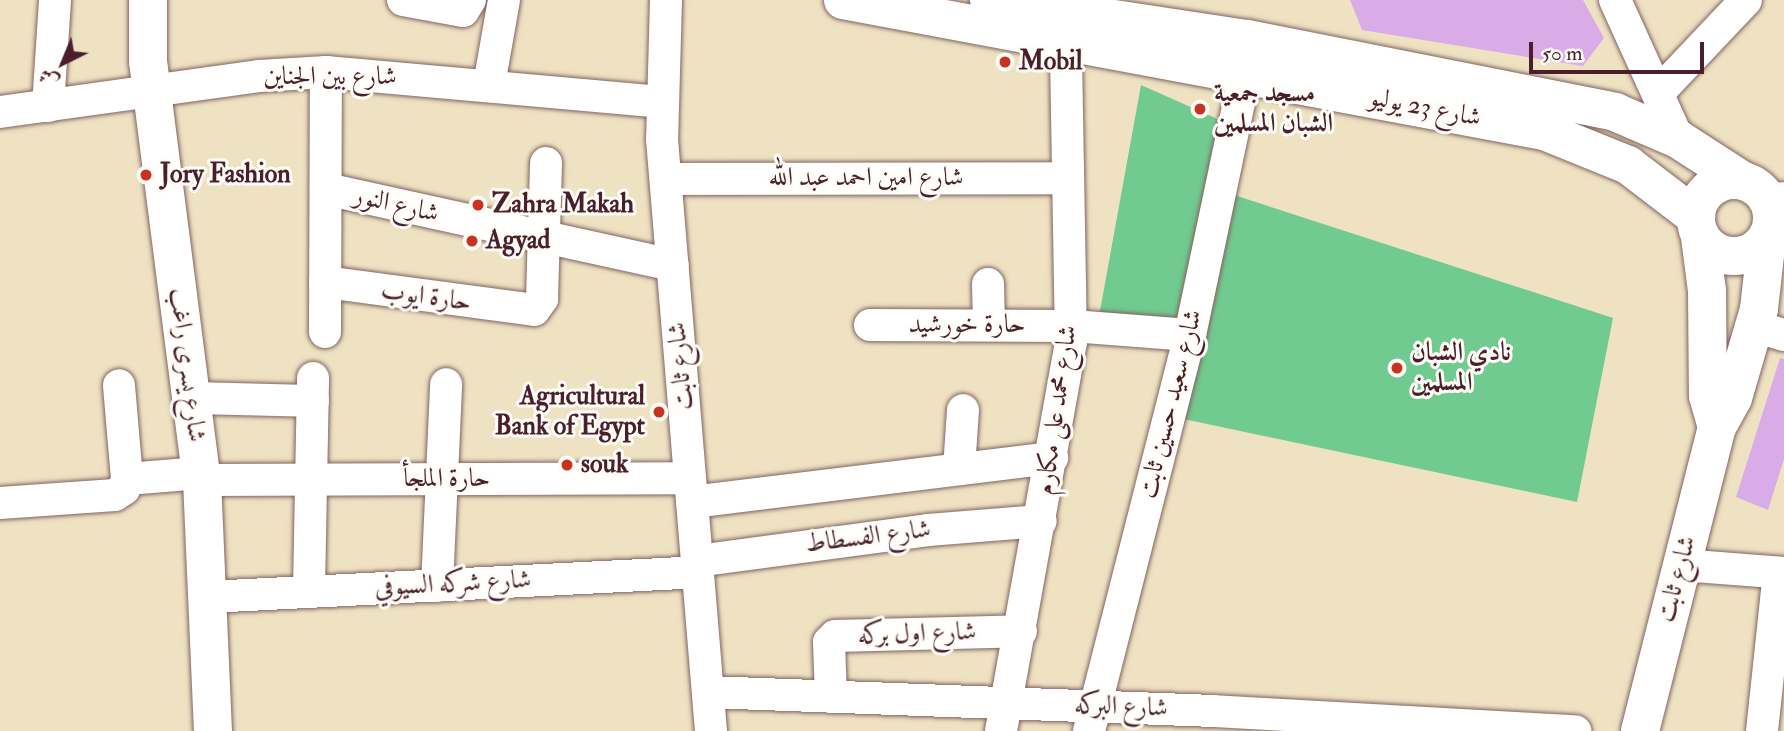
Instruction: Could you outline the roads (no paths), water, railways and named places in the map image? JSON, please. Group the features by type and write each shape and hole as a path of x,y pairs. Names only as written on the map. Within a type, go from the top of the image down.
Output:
{"main road":[{"name":"شارع يسرى راغب","path":"148,0 152,94 202,476 213,731"},
{"name":"شارع 23 يوليو","path":"843,0 1064,19 1248,39 1582,123 1652,180 1698,227"},
{"name":"شارع 23 يوليو","path":"989,0 1064,19 1245,74 1582,123 1615,111 1678,139 1765,193"},
{"path":"1652,180 1678,139"},
{"path":"1711,187 1765,193 1773,219 1767,238 1751,253 1728,257 1698,227 1711,187"},
{"name":"شارع ثابت","path":"1698,227 1707,291 1708,396 1717,427"},
{"name":"شارع ثابت","path":"1640,731 1717,427 1769,330 1767,238"}],"street":[{"path":"48,106 55,0"},
{"path":"403,0 463,11 470,0"},
{"path":"489,85 504,0"},
{"name":"شارع ثابت","path":"666,0 661,102 711,731"},
{"path":"1615,0 1660,91 1678,139"},
{"path":"1660,91 1746,0"},
{"name":"شارع محمد على مكارم","path":"1003,717 1041,521 1072,326 1066,178 1064,19"},
{"path":"325,332 326,72"},
{"name":"شارع بين الجناين","path":"0,112 152,94 259,76 326,72 661,102"},
{"name":"شارع سعيد حسين ثابت","path":"1092,718 1190,335 1245,74"},
{"path":"546,163 546,241"},
{"name":"شارع امين احمد عبد الله","path":"666,179 1066,178"},
{"name":"شارع النور","path":"326,189 546,241 673,265"},
{"name":"حارة ايوب","path":"326,282 527,311 542,299 546,241"},
{"path":"988,284 989,325"},
{"name":"حارة خورشيد","path":"870,325 1072,326 1190,335"},
{"path":"437,586 446,384"},
{"path":"0,503 115,495 127,479 119,385"},
{"path":"191,398 313,390 309,590"},
{"path":"959,468 962,410"},
{"name":"حارة الملجأ","path":"127,479 202,476 312,480 442,479 691,490 1052,458"},
{"name":"شارع الفسطاط","path":"697,566 928,530 1041,521"},
{"path":"1681,565 1782,573 1762,731"},
{"name":"شارع شركه السيوفي","path":"208,597 309,590 437,586 697,566"},
{"name":"شارع اول بركه","path":"831,697 829,642 835,636 1021,631"},
{"name":"شارع البركه","path":"708,692 831,697 1003,717 1575,731"}],"place":[{"name":"Mobil","path":"1005,62"},
{"name":"مسجد جمعية الشبان المسلمين","path":"1200,109"},
{"name":"Jory Fashion","path":"146,175"},
{"name":"Zahra Makah","path":"478,205"},
{"name":"Agyad","path":"472,241"},
{"name":"نادي الشبان المسلمين","path":"1397,368"},
{"name":"Agricultural Bank of Egypt","path":"659,412"},
{"name":"souk","path":"567,465"}]}
